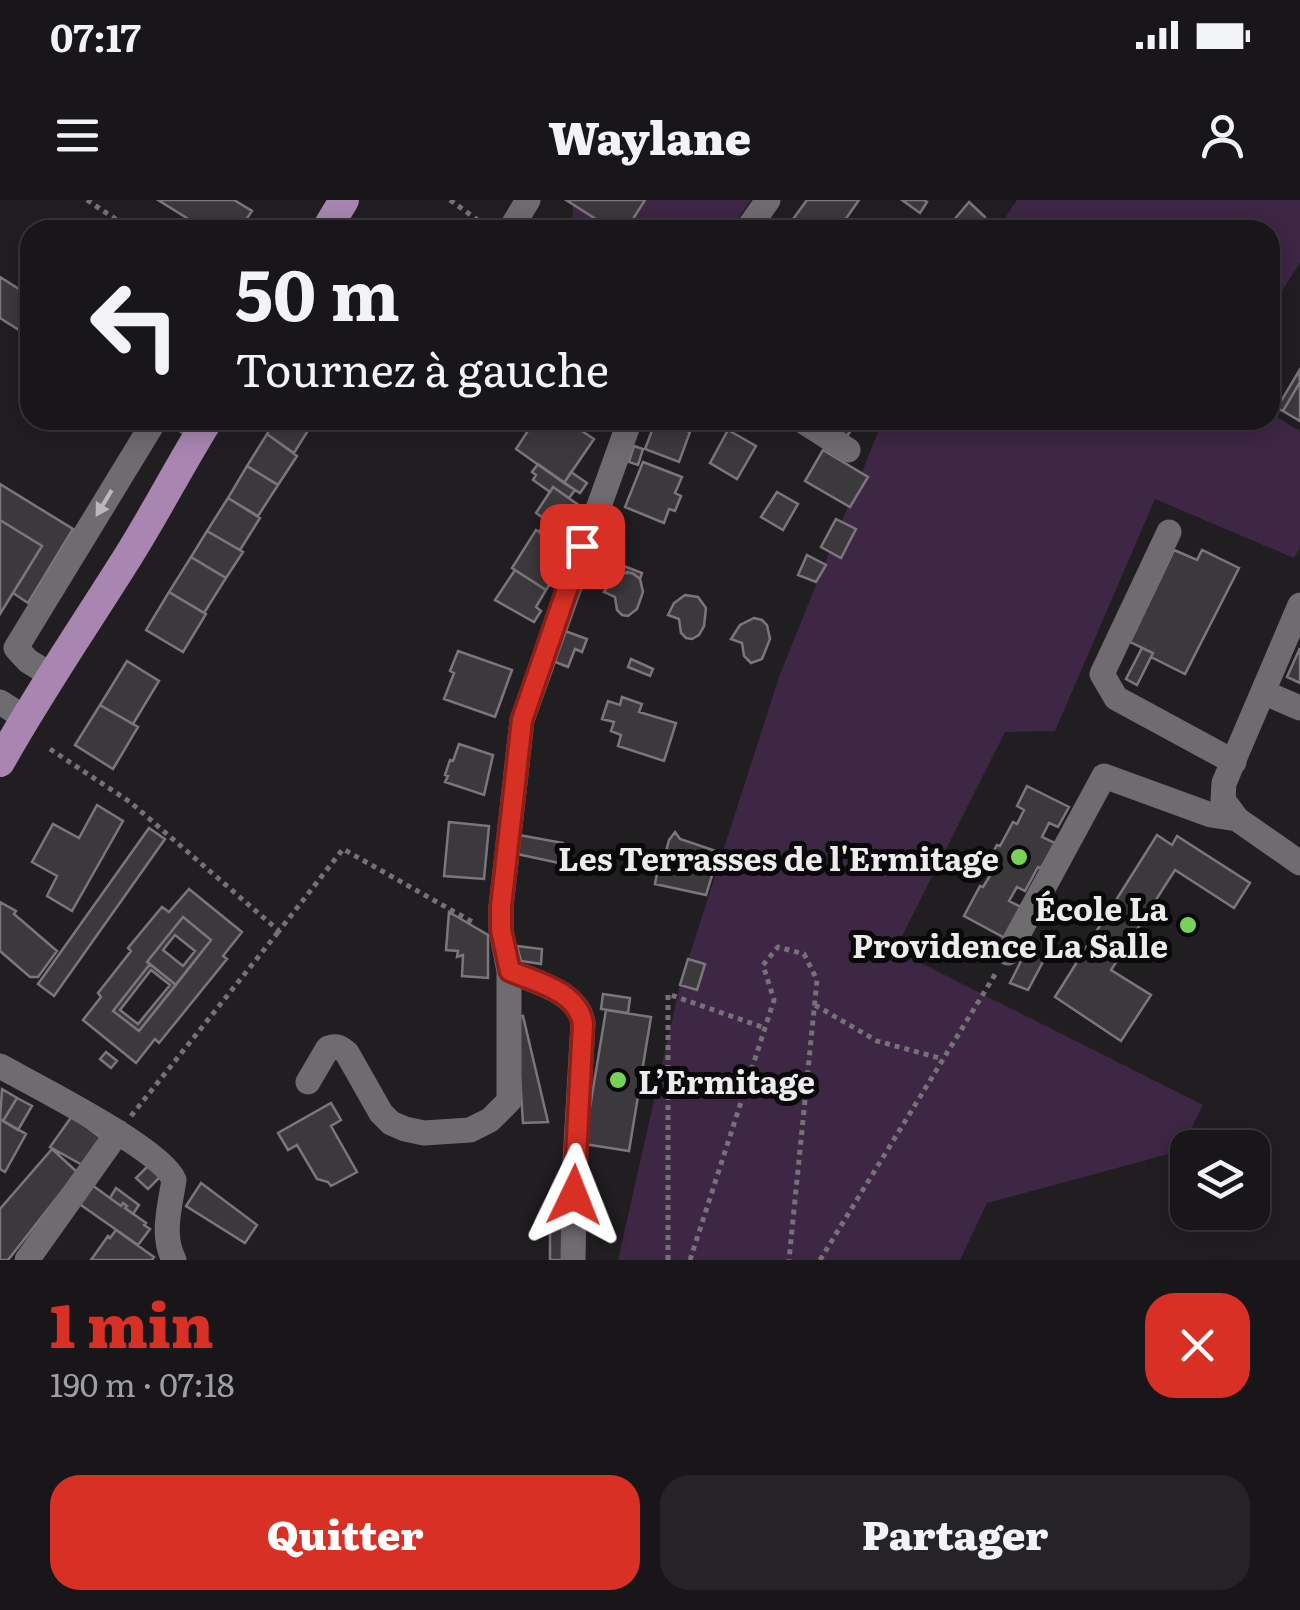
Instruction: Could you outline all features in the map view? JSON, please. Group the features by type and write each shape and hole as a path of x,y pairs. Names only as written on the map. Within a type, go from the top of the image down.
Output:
{"main road":[{"path":"0,762 12,710 51,675 139,539 194,430"}],"street":[{"path":"51,675 16,648 149,430"},
{"path":"308,1082 328,1048 341,1048 381,1114 405,1130 424,1133 470,1130 490,1120 508,1101 510,971 501,930 501,907 522,720 626,430"},
{"path":"817,430 848,450"},
{"path":"1169,532 1102,674 1116,698 1234,762"},
{"path":"1300,606 1224,783 1223,800 1236,819 1300,863"},
{"path":"1263,692 1300,708"},
{"path":"1008,953 1104,776 1211,816 1236,819"},
{"path":"510,971 556,990 581,1012 572,1260"},
{"path":"0,1066 118,1132 162,1163 174,1180 166,1236 174,1260"},
{"path":"27,1260 118,1132"}],"path":[{"path":"87,200 117,220"},
{"path":"450,200 478,220"},
{"path":"50,749 130,802 280,931"},
{"path":"118,1132 343,849 474,923"},
{"path":"690,1260 774,1000 763,964 778,947 804,954 817,980 788,1260"},
{"path":"820,1260 1008,953"},
{"path":"668,1260 668,994 765,1028"},
{"path":"814,1005 876,1041 943,1059"}],"shaded area":[{"path":"645,200 751,200 737,220 632,220"},
{"path":"1017,200 1300,200 1300,263 1280,294 1280,220 1004,220"},
{"path":"573,206 596,220 572,220"},
{"path":"1280,419 1300,431 1300,548 1294,558 1155,499 1055,731 1005,732 895,950 1203,1105 1190,1130 1170,1130 1170,1154 987,1203 960,1260 618,1260 680,985 780,674 879,430 1280,430"}],"building":[{"path":"158,200 234,200 252,211 246,220 190,220"},
{"path":"566,200 645,200 632,220 597,220"},
{"path":"807,200 859,200 845,220 792,220"},
{"path":"902,200 924,200 927,202 920,213"},
{"path":"969,202 985,217 983,220 954,220"},
{"path":"0,277 20,290 20,331 0,318"},
{"path":"1299,371 1300,382 1283,411 1280,403"},
{"path":"1300,382 1300,421 1283,411"},
{"path":"269,430 308,430 294,453 267,434"},
{"path":"528,430 580,430 594,439 564,483 516,449"},
{"path":"652,430 690,432 679,462 645,449"},
{"path":"728,430 756,446 737,479 710,463"},
{"path":"267,434 297,456 278,485 247,466"},
{"path":"634,446 643,449 638,465 629,462"},
{"path":"823,450 868,477 850,507 805,481"},
{"path":"643,462 682,477 675,493 681,496 675,511 669,509 664,523 625,507"},
{"path":"538,464 575,490 569,498 553,487 550,492 533,480 536,475 532,472"},
{"path":"247,466 278,485 258,516 228,498"},
{"path":"571,472 587,483 580,493 564,483"},
{"path":"0,484 73,529 28,603 13,593 42,546 0,520"},
{"path":"553,487 587,511 570,537 536,513"},
{"path":"777,492 798,504 783,530 761,517"},
{"path":"228,498 260,518 240,550 207,531"},
{"path":"836,519 856,529 841,558 821,547"},
{"path":"0,520 42,546 0,614"},
{"path":"547,520 561,530 552,542 539,532"},
{"path":"536,530 567,551 546,590 512,568"},
{"path":"207,531 243,552 226,578 191,557"},
{"path":"1174,550 1197,560 1202,550 1239,568 1185,674 1130,642"},
{"path":"807,555 826,565 816,582 798,575"},
{"path":"191,557 226,578 204,613 169,592"},
{"path":"624,566 642,573 640,579 632,573 621,573"},
{"path":"515,570 546,590 536,607 541,611 534,622 495,600"},
{"path":"627,572 640,579 643,592 637,609 628,616 617,610 615,597 604,592 613,578"},
{"path":"169,592 206,614 183,652 146,630"},
{"path":"685,595 698,597 706,608 704,626 692,639 681,633 679,619 668,615 674,603"},
{"path":"754,618 767,625 770,639 762,659 751,663 744,656 742,643 731,639 740,625"},
{"path":"565,631 587,639 582,652 575,649 568,667 553,661"},
{"path":"1142,648 1153,653 1137,685 1126,679"},
{"path":"1300,648 1300,683 1287,677"},
{"path":"458,651 512,670 495,717 444,699"},
{"path":"631,659 653,669 650,676 628,667"},
{"path":"127,661 159,681 133,724 100,705"},
{"path":"622,697 642,704 639,712 676,723 664,761 618,746 621,735 611,731 614,722 602,719 608,701 620,705"},
{"path":"100,705 138,727 113,769 75,745"},
{"path":"459,744 493,755 484,795 445,782"},
{"name":"Les Terrasses de l'Ermitage","path":"1027,786 1069,807 1058,827 1049,823 1042,837 1055,843 1041,868 1038,867 1025,891 1017,887 1009,901 1021,907 1005,938 964,916 991,874 983,870 997,845 1000,846 1013,822 1017,824 1024,810 1017,806"},
{"path":"97,805 123,821 72,911 47,896 57,876 32,862 53,824 79,838"},
{"path":"449,822 489,826 484,879 444,876"},
{"path":"149,828 165,839 54,996 38,984"},
{"path":"675,832 680,839 716,851 718,856 706,895 655,884 660,858"},
{"path":"519,835 563,843 559,863 517,854"},
{"path":"1157,835 1172,845 1177,836 1250,883 1234,908 1175,870 1111,970 1151,995 1121,1041 1055,997"},
{"path":"189,889 242,932 223,956 227,959 159,1043 155,1039 136,1063 83,1020 101,997 98,993 131,951 128,948 162,907 169,912","holes":["183,917 211,940 139,1031 113,1011"]},
{"path":"0,902 16,911 14,914 57,951 38,977 30,977 0,951"},
{"path":"449,912 488,935 488,978 462,976 463,955 457,957 458,951 446,950"},
{"path":"183,917 211,940 176,985 147,962","holes":["175,935 195,951 183,966 163,950"]},
{"path":"517,946 542,949 541,964 521,961"},
{"path":"1028,947 1046,956 1028,990 1010,983"},
{"path":"688,959 705,964 697,990 680,985"},
{"path":"150,964 176,985 139,1031 113,1011","holes":["151,970 170,985 138,1024 120,1010"]},
{"path":"603,994 630,998 628,1013 601,1009"},
{"name":"L’Ermitage","path":"606,1010 651,1017 629,1151 584,1144"},
{"path":"523,1016 548,1122 523,1123 516,1017"},
{"path":"106,1052 117,1061 111,1068 100,1059"},
{"path":"2,1089 17,1098 3,1121 0,1119"},
{"path":"17,1098 32,1106 18,1130 3,1121"},
{"path":"331,1103 341,1120 331,1126 357,1172 331,1186 317,1179 297,1145 288,1150 278,1133"},
{"path":"72,1116 104,1140 84,1166 50,1147"},
{"path":"0,1119 26,1134 5,1172 0,1169"},
{"path":"52,1149 77,1172 8,1260 0,1260 0,1209"},
{"path":"149,1165 161,1176 148,1189 136,1178"},
{"path":"201,1183 257,1225 245,1243 186,1206"},
{"path":"92,1185 121,1206 123,1203 146,1223 150,1229 138,1245 78,1203"},
{"path":"116,1188 139,1205 133,1214 123,1203 121,1206 110,1198"},
{"path":"564,1213 565,1260 550,1260 550,1214"},
{"path":"116,1230 154,1257 152,1260 91,1260"}],"place":[{"name":"Les Terrasses de l'Ermitage","path":"1019,857"},
{"name":"École La Providence La Salle","path":"1188,925"},
{"name":"L’Ermitage","path":"618,1080"}],"route":[{"path":"574,1195 581,1012 556,990 510,971 501,930 501,907 522,720 582,546"}]}
